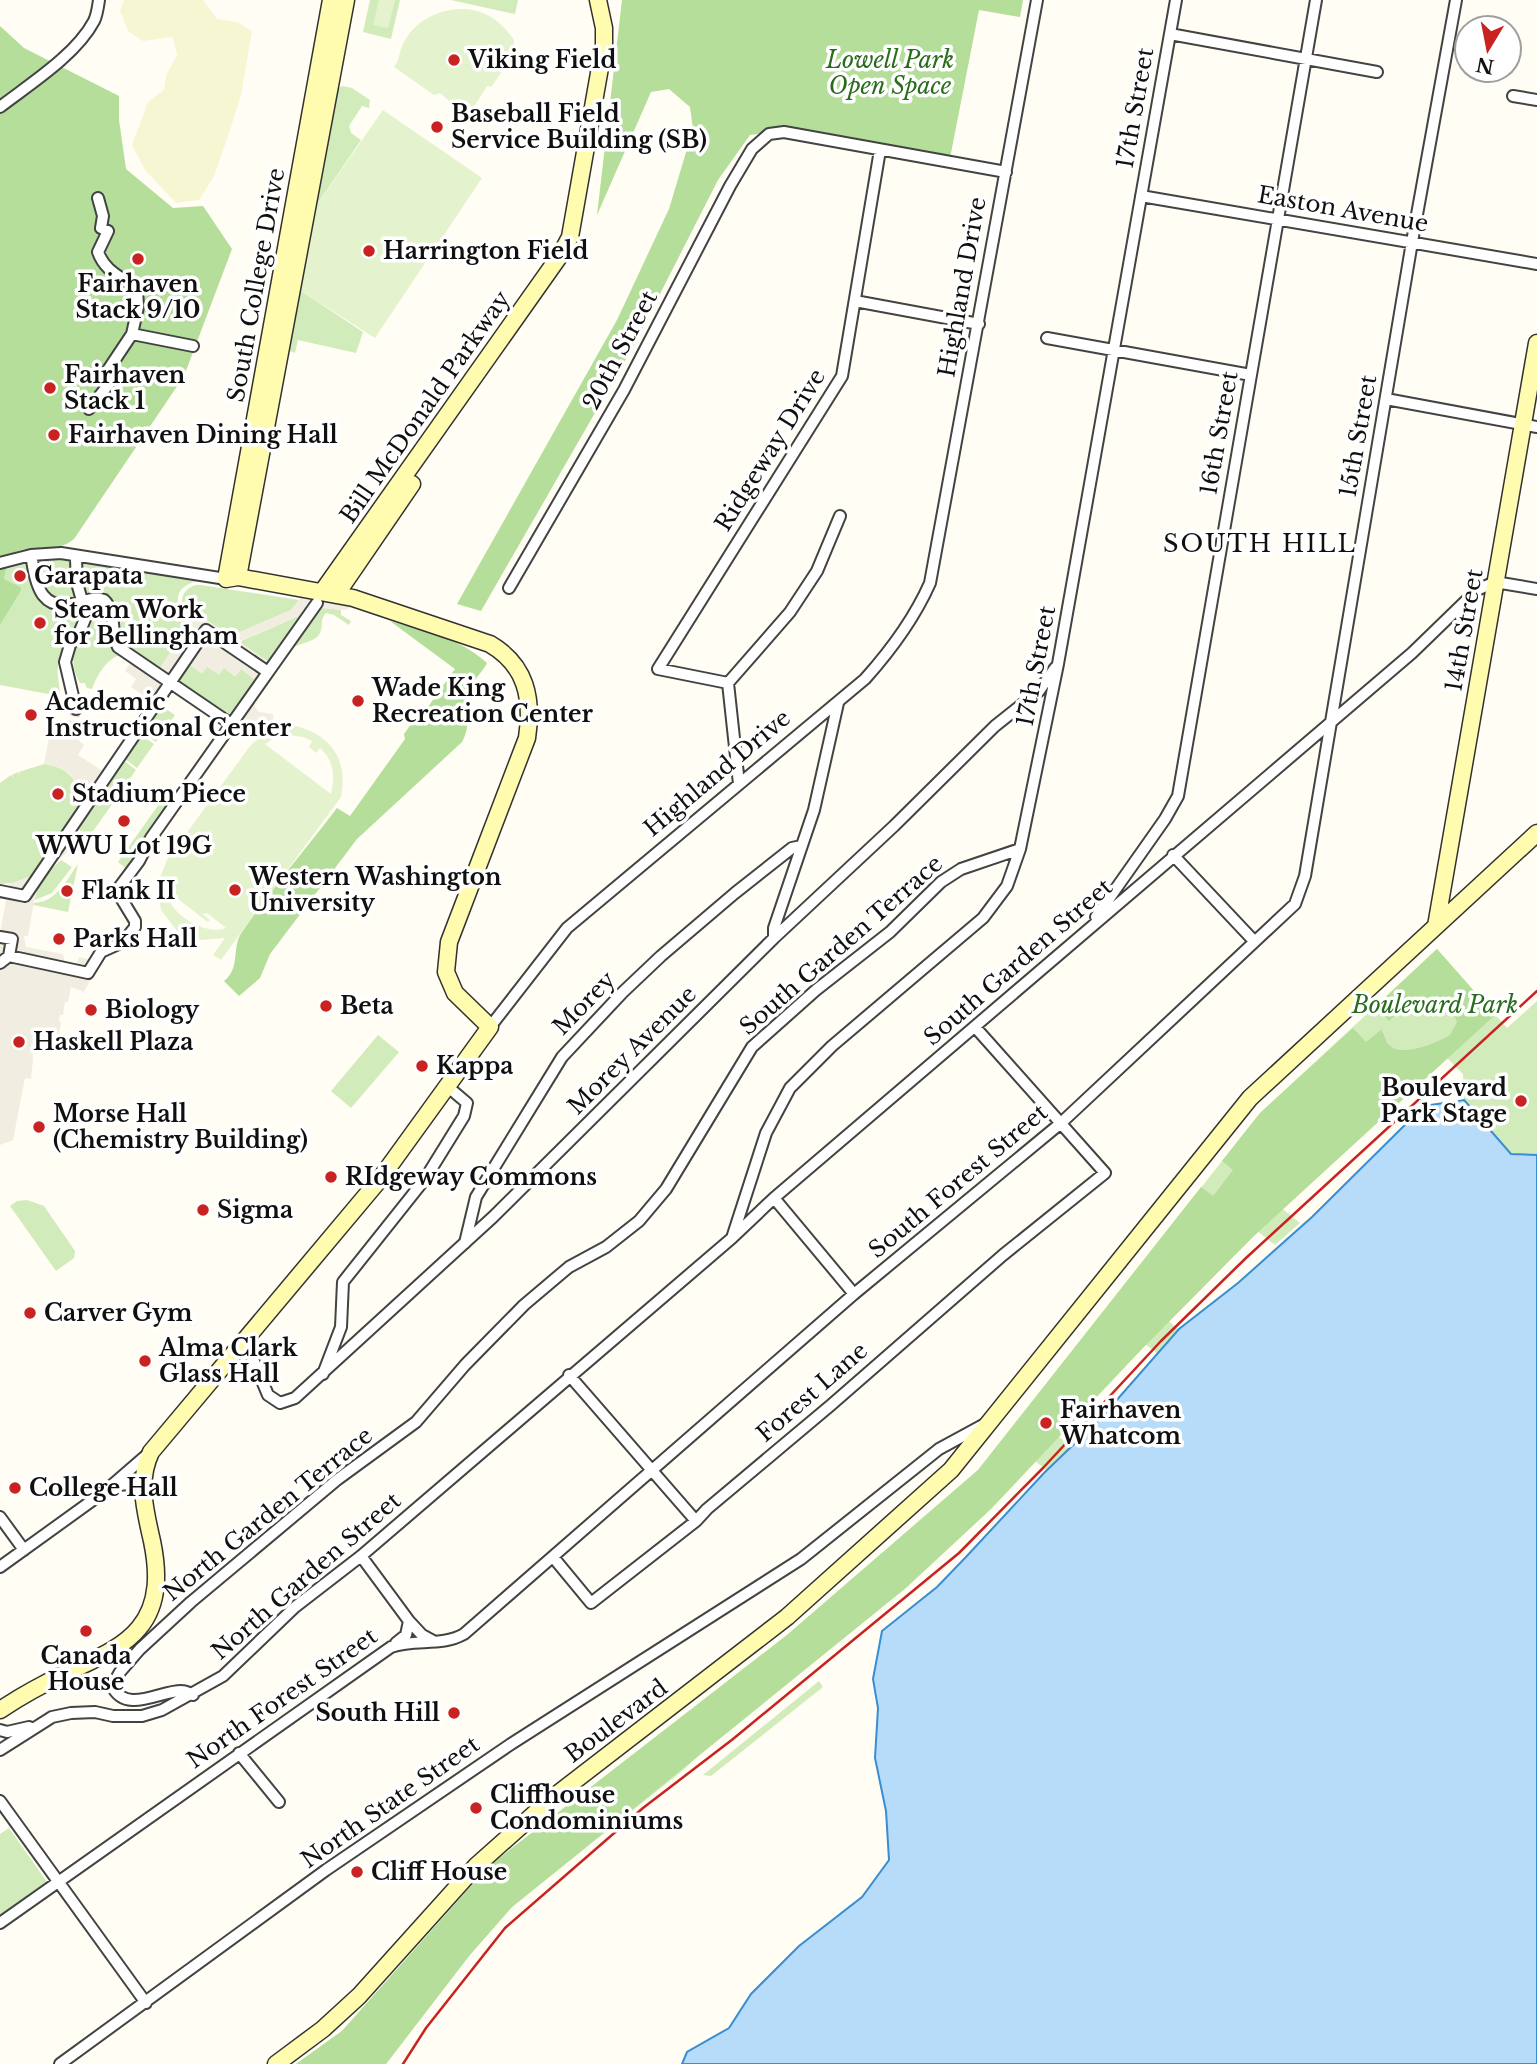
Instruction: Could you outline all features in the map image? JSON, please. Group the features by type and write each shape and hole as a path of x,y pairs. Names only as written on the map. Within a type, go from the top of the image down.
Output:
{"street":[{"path":"0,107 79,42 95,20 99,0"},
{"name":"South College Drive","path":"232,578 331,0"},
{"name":"South College Drive","path":"232,578 345,0"},
{"name":"Bill McDonald Parkway","path":"325,597 567,243 604,45 604,28 598,0"},
{"name":"Bill McDonald Parkway","path":"325,597 573,251 579,238 613,49 608,0"},
{"name":"Highland Drive","path":"151,1452 380,1179 490,1027 567,928 838,703 865,679 903,633 930,583 1037,0"},
{"name":"17th Street","path":"732,1238 766,1133 790,1088 831,1046 982,918 1007,886 1020,849 1058,664 1176,0"},
{"name":"16th Street","path":"1087,930 1166,819 1178,796 1316,0"},
{"name":"15th Street","path":"1283,915 1295,904 1305,876 1412,242 1456,0"},
{"path":"1170,34 1377,72"},
{"path":"1513,96 1537,100"},
{"name":"20th Street","path":"509,588 624,390 752,149 769,134 784,132 880,150"},
{"path":"880,150 1006,172"},
{"name":"Ridgeway Drive","path":"728,684 659,669 842,376 880,150"},
{"name":"Easton Avenue","path":"1141,196 1537,264"},
{"path":"89,409 108,384 108,370 132,334 138,307 137,289 113,274 102,263 98,252 107,231 101,228 103,216 98,198"},
{"path":"855,301 979,324"},
{"path":"132,334 192,346"},
{"path":"1047,338 1251,375"},
{"name":"14th Street","path":"1436,926 1495,582 1530,425 1537,343"},
{"path":"1386,399 1530,425"},
{"path":"739,784 728,684 790,612 817,571 841,516"},
{"path":"0,563 31,555 88,556 232,578 325,597 490,644 508,656 521,674 529,694 524,749 449,943 446,972 455,993 490,1027"},
{"path":"74,557 77,583 85,611 83,625 70,645 65,662 76,709"},
{"path":"32,561 38,587 47,599 61,605 96,598 107,603 112,611 114,638 118,647 231,724"},
{"path":"1495,582 1537,589"},
{"name":"South Garden Street","path":"569,1375 732,1238 774,1198 1173,855 1330,724 1412,653 1477,590 1495,582"},
{"path":"0,937 12,939 5,960 88,973 101,952 130,936 135,921 117,891 231,724 325,597"},
{"path":"0,891 25,895 206,630 268,672"},
{"name":"Morey Avenue","path":"244,1340 268,1395 280,1404 295,1398 465,1243 995,726 1039,691 1058,664"},
{"path":"775,938 774,928 814,810 838,703"},
{"name":"Boulevard","path":"276,2064 323,2029 359,1996 476,1866 551,1799 787,1617 951,1470 1250,1098 1537,833"},
{"name":"Morey","path":"465,1243 476,1197 562,1057 661,956 792,848 801,846"},
{"name":"South Garden Terrace","path":"516,1314 569,1267 606,1247 639,1221 666,1189 752,1047 816,990 890,932 941,882 961,869 1020,849"},
{"path":"1173,855 1254,941"},
{"name":"South Forest Street","path":"653,1471 854,1294 1061,1123 1283,915"},
{"path":"975,1027 1061,1123"},
{"path":"323,1374 341,1328 343,1282 425,1179 464,1116 467,1103 447,1086"},
{"name":"Forest Lane","path":"553,1558 592,1603 696,1521 1003,1255 1105,1173 1061,1123"},
{"path":"774,1198 854,1294"},
{"name":"North Garden Terrace","path":"193,1695 181,1691 157,1697 126,1699 116,1695 112,1686 120,1672 141,1649 191,1602 338,1479 416,1422 516,1314"},
{"path":"569,1375 696,1521"},
{"name":"North Garden Street","path":"0,1750 52,1717 71,1713 142,1716 193,1695 223,1676 295,1607 361,1556 569,1375"},
{"name":"North State Street","path":"60,2064 326,1870 510,1744 801,1559 939,1449 990,1421"},
{"path":"0,1567 110,1487 151,1452"},
{"path":"0,1710 39,1686 123,1643 139,1628 148,1612 157,1581 142,1475 151,1452"},
{"name":"North Forest Street","path":"0,1923 391,1647 405,1643 450,1640 464,1634 653,1471"},
{"path":"110,1487 132,1484 144,1495"},
{"path":"0,1517 24,1550"},
{"path":"361,1556 409,1621 422,1635 436,1642"},
{"path":"391,1647 406,1635 409,1621"},
{"name":"North Garden Street","path":"0,1730 7,1732 35,1726"},
{"path":"239,1753 279,1802"},
{"path":"0,1801 146,2003"}],"green space":[{"path":"124,0 203,0 217,19 237,22 252,31 241,95 214,176 199,200 176,203 145,170 132,145 148,102 164,90 166,76 177,55 173,37 143,41 128,31 120,11"},
{"path":"370,0 400,0 391,39 363,32"},
{"path":"379,0 395,0 388,28 373,25"},
{"path":"451,0 518,0 515,14"},
{"name":"Lowell Park Open Space","path":"622,0 1023,0 1020,17 979,10 950,158 784,130 750,135 718,180 634,345 481,611 457,604 617,320 669,209 693,129 690,107 669,89 651,92 597,215"},
{"name":"Viking Field","path":"467,9 494,19 514,40 513,56 491,87 487,86 472,110 461,111 440,93 434,95 394,67 407,37 420,23 437,13"},
{"path":"0,26 24,48 119,96 119,120 126,169 173,208 203,206 232,249 184,376 74,539 59,547 26,549 9,555 4,579 21,587 21,591 0,625"},
{"path":"342,86 352,88 370,100 369,108 362,106 349,126 351,133 361,140 311,213 335,90"},
{"name":"Harrington Field","path":"383,110 482,178 375,338 298,289 311,213"},
{"path":"298,289 363,332 356,353 298,340 295,353 287,350"},
{"path":"56,558 73,561 80,598 66,603 44,594 36,560"},
{"path":"79,561 205,581 191,583 179,592 180,608 191,622 160,668 137,652 134,656 122,647 113,608 84,598"},
{"path":"26,564 39,595 78,605 83,612 58,665 59,696 0,685 0,625 21,591 21,587 4,579 6,569"},
{"path":"195,585 299,600 291,610 231,636 197,614 193,619 188,615 183,606 183,596"},
{"path":"103,602 123,654 104,667 92,689 87,688 85,683 80,683 76,673 73,664 74,644 86,604"},
{"path":"319,607 341,610 341,615 351,621 349,625 326,613 317,637 292,648"},
{"path":"301,615 269,662 239,642"},
{"path":"390,621 453,641 487,663 471,688 465,736 462,742 357,839 270,954 260,978 239,996 224,981 232,970 242,932 337,808 350,816 405,739 404,734 421,710 425,711 455,669"},
{"path":"188,664 224,668 235,676 241,668 257,680 228,717 175,683"},
{"path":"160,705 175,715 156,742 142,732"},
{"path":"296,726 319,736 335,751 342,771 341,797 221,960 213,955 225,938 201,940 177,931 161,910 157,885 167,860 250,746 265,734","holes":["289,735 312,741 309,747 316,753 320,748 325,753 332,769 331,794 265,744 275,738","166,890 208,922 210,920 202,914 207,913 226,928 208,929 189,921 173,907"]},
{"path":"140,734 154,744 137,768 124,758"},
{"path":"123,760 136,770 118,795 105,787"},
{"path":"44,764 63,770 72,778 80,795 78,796 81,796 81,806 34,875 13,883 0,884 0,783 11,775 14,779 12,775 18,772 20,776 19,772"},
{"path":"104,788 117,797 89,837 79,830 82,820"},
{"path":"164,797 171,802 128,870 118,862"},
{"path":"61,860 72,867 52,893 35,900 44,878"},
{"path":"78,864 68,912 33,905 54,895"},
{"name":"Boulevard Park","path":"1437,949 1507,1028 1537,1001 1537,1155 1511,1154 1464,1100 1463,1074 1435,1046 1268,1197 1300,1223 1275,1245 1243,1220 1157,1311 1178,1329 1157,1353 1133,1335 1046,1427 1071,1446 1046,1470 1023,1451 682,1771 512,1907 469,1956 386,2064 296,2064 342,2031 489,1866 787,1635 978,1470 1260,1113"},
{"path":"1437,949 1495,1015 1255,1235 1142,1349 991,1509 906,1588 512,1907 469,1956 386,2064 296,2064 342,2031 489,1866 787,1635 978,1470 1201,1187 1213,1196 1233,1170 1222,1161 1260,1113 1353,1028 1366,1042 1381,1030 1389,1045 1402,1050 1428,1045 1450,1035 1457,1022 1450,1006 1439,998 1431,997 1416,1002 1389,1021 1376,1006"},
{"path":"378,1035 399,1052 351,1108 331,1091"},
{"path":"27,1200 44,1206 75,1251 74,1258 56,1271 10,1206 17,1201"},
{"path":"819,1681 823,1687 711,1776 703,1775"},
{"path":"9,1828 47,1882 0,1915 0,1834"}],"shaded area":[{"path":"301,597 352,607 345,610 319,608 255,700 255,707 259,712 273,714 274,723 247,720 236,725 122,889 141,925 129,942 113,949 97,967 84,992 71,987 63,1015 60,1015 58,1043 42,1041 31,1044 31,1079 25,1078 13,1140 0,1145 0,933 9,884 34,875 81,806 78,786 70,774 44,764 50,733 58,735 59,729 83,733 78,740 84,745 78,755 104,772 152,701 131,687 136,679 125,671 137,652 160,668 197,614 231,636 291,610","holes":["301,615 269,662 239,642 240,641","188,664 202,674 207,667 219,675 224,668 236,676 241,669 256,681 134,862 115,896 132,924 119,939 91,960 79,957 77,964 65,962 63,954 26,947 24,936 28,936 37,885 45,873 70,849 82,820"]}],"water":[{"path":"1464,1100 1511,1154 1537,1155 1537,2064 682,2064 687,2052 729,2028 751,1994 799,1946 862,1897 889,1860 886,1811 875,1758 878,1708 873,1679 882,1631 937,1587 1044,1473 1101,1418 1179,1329 1238,1283 1312,1217 1424,1106"}],"tunnel":[{"path":"71,731 76,709"}],"railway":[{"path":"403,2064 426,2028 505,1928 643,1808 733,1739 959,1553 1043,1468 1161,1341 1246,1258 1537,991"}],"place":[{"name":"Viking Field","path":"454,60"},
{"name":"Baseball Field Service Building (SB)","path":"437,127"},
{"name":"Harrington Field","path":"369,251"},
{"name":"Fairhaven Stack 9/10","path":"138,259"},
{"name":"Fairhaven Stack 1","path":"50,388"},
{"name":"Fairhaven Dining Hall","path":"54,435"},
{"name":"Garapata","path":"20,576"},
{"name":"Steam Work for Bellingham","path":"40,623"},
{"name":"Wade King Recreation Center","path":"358,701"},
{"name":"Academic Instructional Center","path":"31,715"},
{"name":"Stadium Piece","path":"58,794"},
{"name":"WWU Lot 19G","path":"124,821"},
{"name":"Western Washington University","path":"235,890"},
{"name":"Flank II","path":"67,891"},
{"name":"Parks Hall","path":"59,939"},
{"name":"Beta","path":"326,1006"},
{"name":"Biology","path":"91,1010"},
{"name":"Haskell Plaza","path":"19,1042"},
{"name":"Kappa","path":"422,1066"},
{"name":"Boulevard Park Stage","path":"1521,1101"},
{"name":"Morse Hall (Chemistry Building)","path":"39,1127"},
{"name":"RIdgeway Commons","path":"331,1177"},
{"name":"Sigma","path":"203,1210"},
{"name":"Carver Gym","path":"30,1313"},
{"name":"Alma Clark Glass Hall","path":"145,1361"},
{"name":"Fairhaven Whatcom","path":"1046,1423"},
{"name":"College Hall","path":"15,1488"},
{"name":"Canada House","path":"86,1631"},
{"name":"South Hill","path":"454,1713"},
{"name":"Cliffhouse Condominiums","path":"476,1808"},
{"name":"Cliff House","path":"357,1872"}],"district":[{"name":"SOUTH HILL","path":"1260,543"}]}
